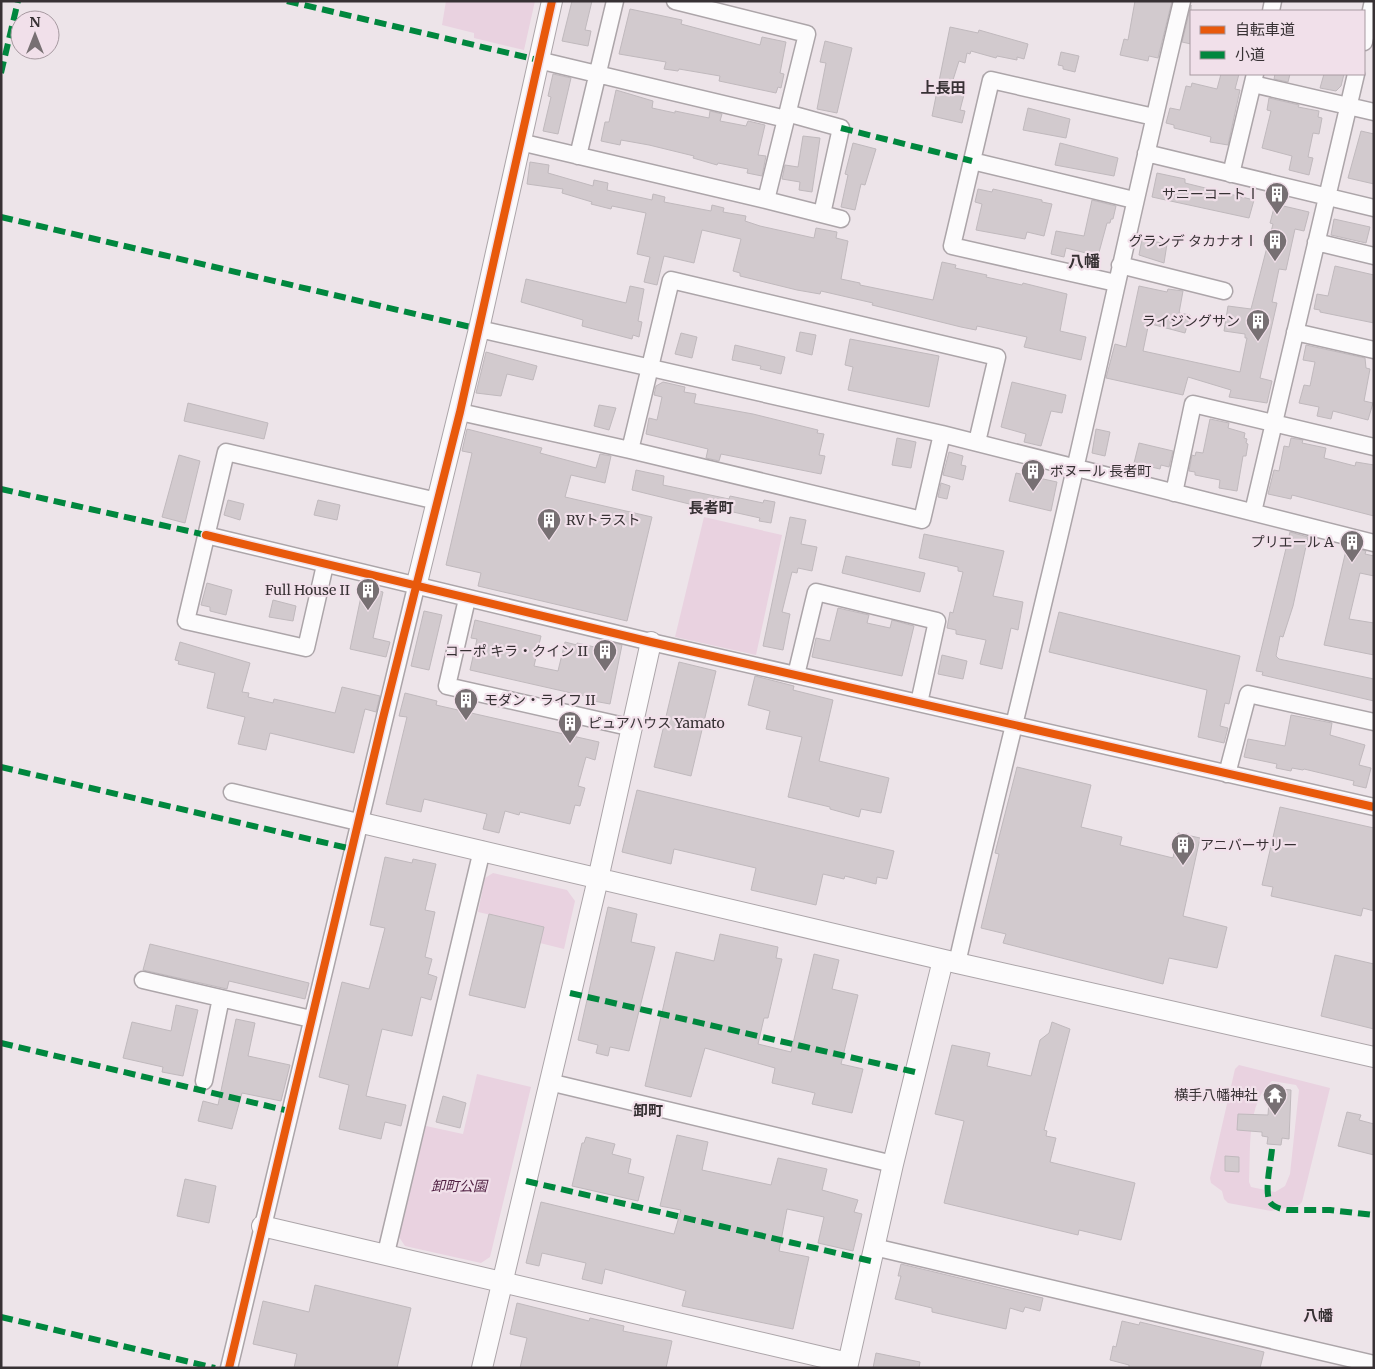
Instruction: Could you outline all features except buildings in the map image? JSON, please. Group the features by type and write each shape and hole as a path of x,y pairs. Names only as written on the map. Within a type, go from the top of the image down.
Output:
{"street":[{"path":"229,1368 358,822 460,412 552,1"},
{"path":"578,156 615,1"},
{"path":"675,1 807,34 766,200"},
{"path":"262,1226 386,1253 502,1283 847,1365 892,1164 950,961 1012,726 1075,467 1134,200 1182,1"},
{"path":"1365,38 1374,1"},
{"path":"538,60 841,128 822,214"},
{"path":"1253,512 1356,75"},
{"path":"1231,174 1254,79 1374,112"},
{"path":"1116,283 952,246 991,80 1154,117"},
{"path":"520,142 841,219"},
{"path":"1146,153 1374,208"},
{"path":"972,161 1134,200"},
{"path":"1316,242 1374,256"},
{"path":"1120,266 1224,291"},
{"path":"630,450 671,280 997,357 978,442"},
{"path":"479,329 978,442 1374,543"},
{"path":"1295,332 1374,350"},
{"path":"1174,493 1193,404 1374,447"},
{"path":"460,412 630,450 922,520 942,434"},
{"path":"325,565 306,648 186,621 226,452 437,501"},
{"path":"206,535 651,642 1012,726 1374,807"},
{"path":"796,675 816,592 937,622 919,703"},
{"path":"468,599 447,686 633,728"},
{"path":"482,1368 598,879 651,642"},
{"path":"1227,774 1248,694 1374,722"},
{"path":"232,792 950,961 1374,1057"},
{"path":"386,1253 482,850"},
{"path":"143,980 311,1019"},
{"path":"204,1081 221,998"},
{"path":"549,1082 892,1164"},
{"path":"874,1247 1374,1364"}],"green space":[{"path":"446,1 535,1 524,50 474,38 474,33 442,25"},
{"path":"704,517 782,535 756,655 675,637"},
{"path":"493,873 567,890 575,901 564,949 540,943 544,927 478,912 485,878"},
{"path":"1239,1065 1330,1088 1302,1202 1299,1205 1271,1211 1228,1203 1224,1199 1222,1191 1211,1183 1210,1178 1235,1069","holes":["1272,1081 1296,1085 1299,1090 1290,1174 1285,1186 1275,1192 1251,1187 1249,1182 1250,1142 1254,1114 1258,1102 1264,1090"]},
{"name":"卸町公園","path":"477,1074 531,1087 490,1257 481,1263 405,1246 399,1237 426,1126 463,1134"}],"marked path":[{"path":"1,73 18,1"},
{"path":"287,1 538,60"},
{"path":"841,128 972,161"},
{"path":"1,217 479,329"},
{"path":"1,489 206,535"},
{"path":"1,767 352,849"},
{"path":"570,993 915,1072"},
{"path":"1,1043 289,1111"},
{"path":"1272,1149 1268,1176 1268,1197 1273,1205 1287,1210 1330,1210 1374,1215"},
{"path":"526,1181 871,1261"},
{"path":"1,1317 215,1368"}],"cycle path":[{"path":"229,1368 383,718 460,412 552,1"},
{"path":"206,535 651,642 1374,807"}],"place":[{"name":"サニーコートⅠ","path":"1277,215"},
{"name":"グランデ タカナオⅠ","path":"1275,262"},
{"name":"ライジングサン","path":"1258,342"},
{"name":"ボヌール 長者町","path":"1033,492"},
{"name":"RVトラスト","path":"549,541"},
{"name":"プリエール A","path":"1352,563"},
{"name":"Full House II","path":"368,611"},
{"name":"コーポ キラ・クイン II","path":"605,672"},
{"name":"モダン・ライフ II","path":"466,721"},
{"name":"ピュアハウス Yamato","path":"570,744"},
{"name":"アニバーサリー","path":"1183,866"},
{"name":"横手八幡神社","path":"1275,1116"}],"district":[{"name":"上長田","path":"943,87"},
{"name":"八幡","path":"1084,261"},
{"name":"長者町","path":"711,507"},
{"name":"卸町","path":"648,1110"},
{"name":"八幡","path":"1318,1315"}]}
